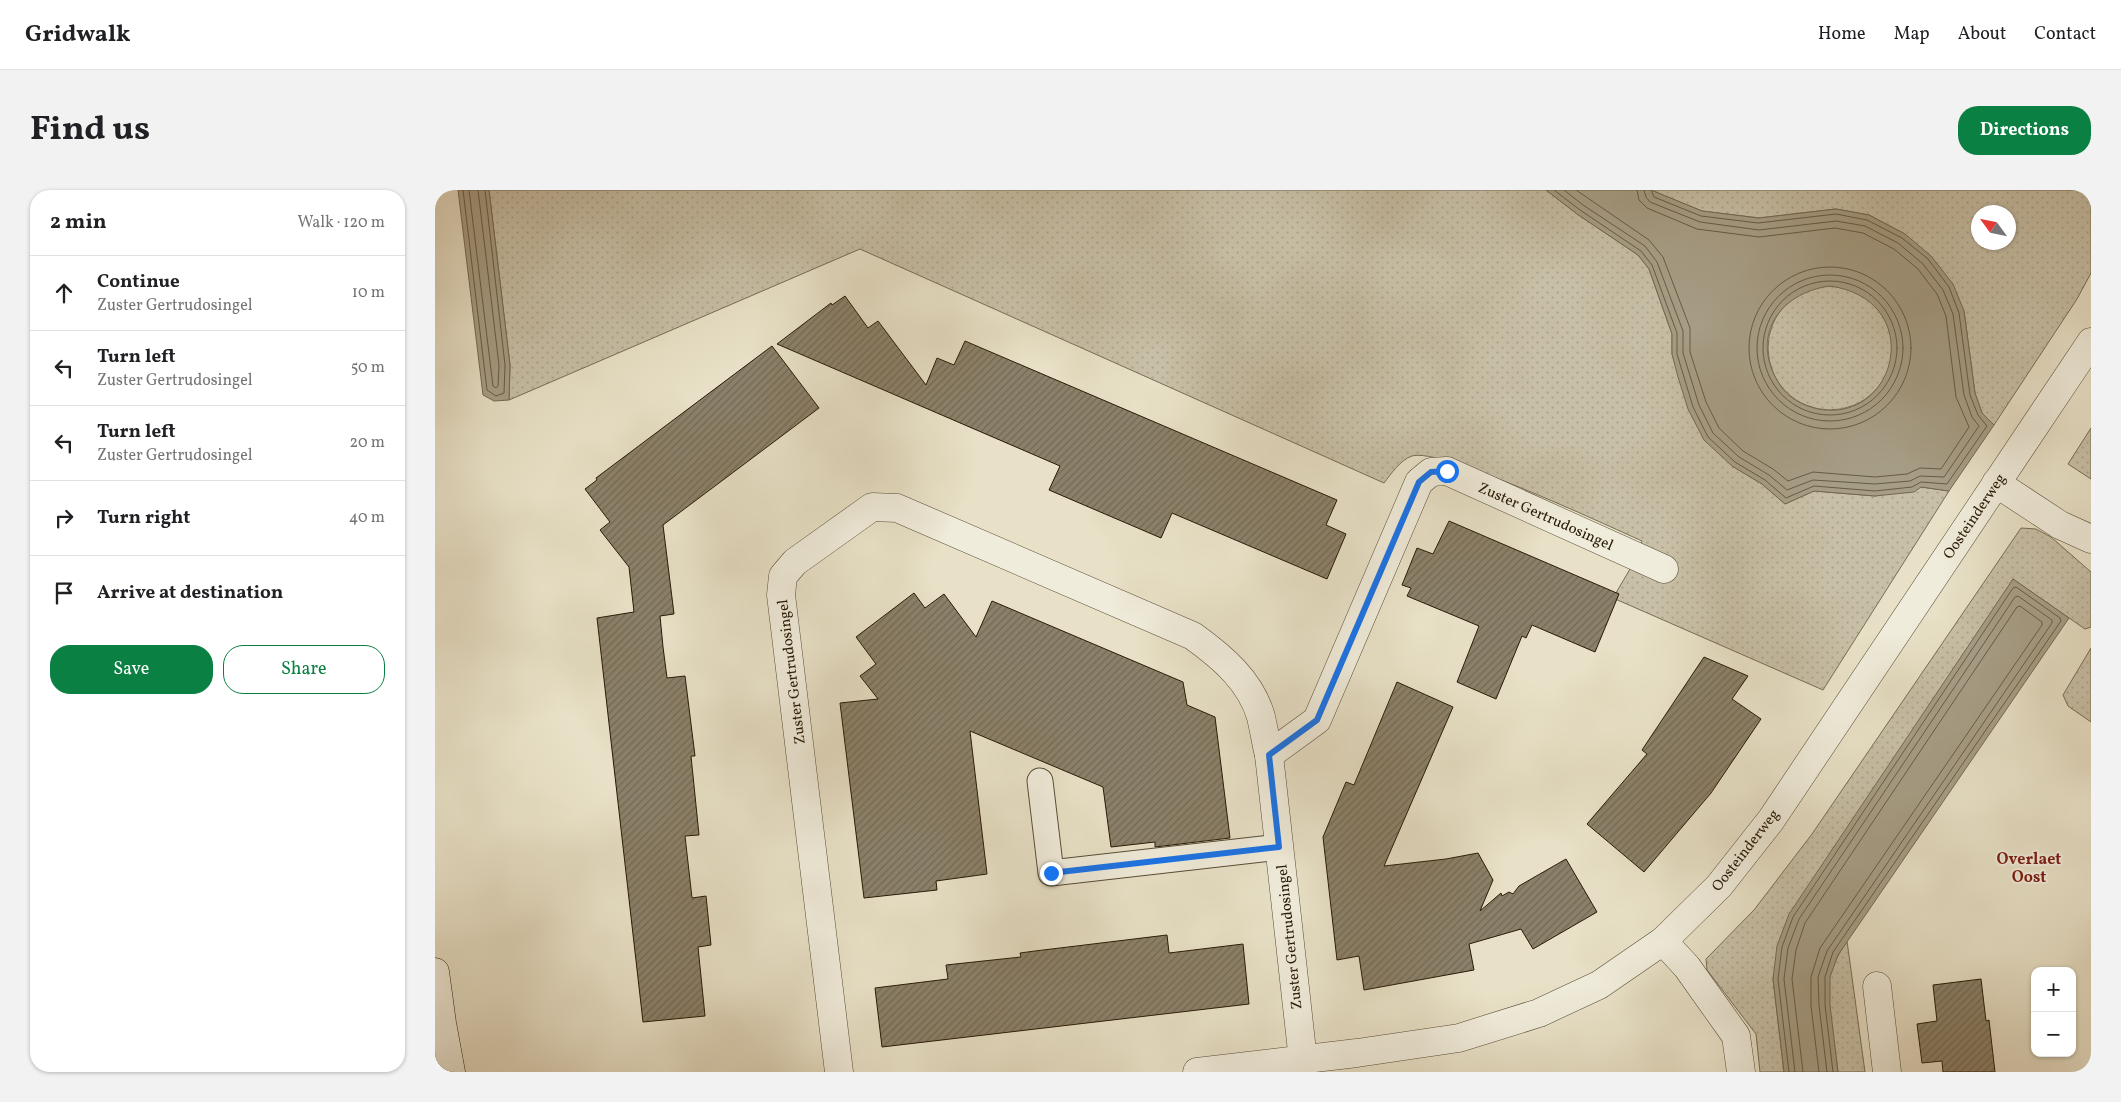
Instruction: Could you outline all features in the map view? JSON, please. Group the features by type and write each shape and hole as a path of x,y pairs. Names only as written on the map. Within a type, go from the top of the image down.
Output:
{"street":[{"name":"Oosteinderweg","path":"1197,1072 1303,1060 1358,1062 1459,1038 1539,1013 1599,985 1663,941 1719,886 1771,820 2091,342"},
{"name":"Zuster Gertrudosingel","path":"1269,755 1317,720 1419,482 1431,472 1447,471 1664,569"},
{"path":"1995,483 2060,525 2091,538"},
{"name":"Zuster Gertrudosingel","path":"839,1072 781,595 783,576 795,562 851,520 872,507 897,508 1193,636 1223,659 1246,685 1261,716 1269,755 1303,1060"},
{"path":"2060,525 2091,554"},
{"path":"1663,941 1687,967 1737,1036 1741,1072"},
{"path":"435,972 451,1072"},
{"path":"1877,986 1887,1072"}],"lane":[{"path":"1040,781 1051,873 1279,847"}],"shaded area":[{"path":"489,190 1546,190 1577,214 1638,255 1649,269 1672,334 1672,354 1732,466 1762,484 1785,504 1814,491 1875,496 1921,487 1949,491 1823,690 1613,598 1630,569 1642,541 1524,489 1455,463 1428,456 1412,456 1408,458 1396,468 1384,483 860,249 509,400 510,365"},
{"path":"1651,190 2091,190 2091,273 2077,299 1994,425 1982,413 1975,393 1964,311 1905,234 1869,215 1836,209 1759,218 1702,211"},
{"path":"1830,286 1854,291 1874,304 1887,324 1892,348 1887,372 1874,392 1854,405 1830,410 1806,405 1786,392 1773,372 1768,348 1773,324 1786,304 1806,291"},
{"path":"2091,428 2091,479 2068,464"},
{"path":"2021,528 2036,529 2051,537 2091,572 2091,627 2085,629 2013,579 1773,979 1784,1072 1760,1072 1756,1034 1707,970 1706,959 1754,910 1812,834"},
{"path":"2091,648 2091,722 2068,706 2063,695"},
{"path":"1847,941 1865,1072 1838,1072 1831,1023 1828,986 1835,962"}],"water":[{"path":"458,190 489,190 510,365 509,400 494,401 483,395"},
{"path":"1546,190 1651,190 1702,211 1759,218 1836,209 1869,215 1905,234 1931,256 1953,284 1964,311 1975,393 1982,413 1994,425 1949,491 1921,487 1914,492 1875,496 1814,491 1785,504 1762,484 1732,466 1704,440 1688,409 1672,354 1672,334 1649,269 1638,255 1577,214","holes":["1830,286 1861,296 1880,313 1890,335 1890,358 1883,380 1867,398 1845,409 1818,409 1797,401 1783,390 1771,368 1767,351 1768,335 1774,320 1783,308 1796,298 1812,290"]},
{"path":"2013,579 2069,618 1838,955 1830,977 1830,1005 1838,1072 1784,1072 1773,979 1777,946 1789,914"}],"building":[{"path":"845,296 868,328 878,321 926,385 937,358 954,365 965,341 1337,500 1326,525 1346,534 1327,579 1172,513 1161,538 1049,490 1060,466 777,344 831,303 832,305"},
{"path":"772,346 819,408 663,525 674,614 660,616 663,647 667,678 685,676 695,756 691,756 699,835 685,836 692,898 706,896 711,945 698,947 705,1016 643,1022 597,618 634,612 629,567 600,530 610,522 585,489 597,480 596,478"},
{"path":"1449,521 1619,594 1595,652 1532,625 1526,638 1522,636 1496,699 1457,682 1479,626 1407,596 1411,588 1402,585 1417,548 1433,554"},
{"path":"914,593 925,608 944,594 976,637 992,601 1183,682 1187,705 1215,717 1230,838 1155,847 1155,842 1111,847 1103,787 970,731 987,874 936,881 937,890 864,898 840,703 878,699 860,676 876,664 856,637"},
{"path":"1704,657 1748,676 1732,699 1761,719 1711,793 1644,872 1587,824 1647,754 1642,750"},
{"path":"1397,682 1453,707 1384,866 1446,859 1478,853 1493,880 1480,911 1501,893 1502,896 1509,892 1513,894 1519,886 1566,859 1597,912 1533,949 1521,929 1469,944 1474,970 1364,990 1359,956 1337,960 1323,837 1346,782 1354,785"},
{"path":"1167,935 1169,953 1243,944 1249,1004 882,1047 875,988 948,979 946,965 1021,957 1020,953"},
{"path":"1981,979 1986,1021 1989,1020 1995,1072 1943,1072 1942,1061 1922,1063 1917,1024 1937,1021 1933,985"}],"district":[{"name":"Overlaet Oost","path":"2029,867"}],"route":[{"path":"1051,873 1279,847 1269,755 1317,720 1419,482 1431,472 1447,471"}]}
